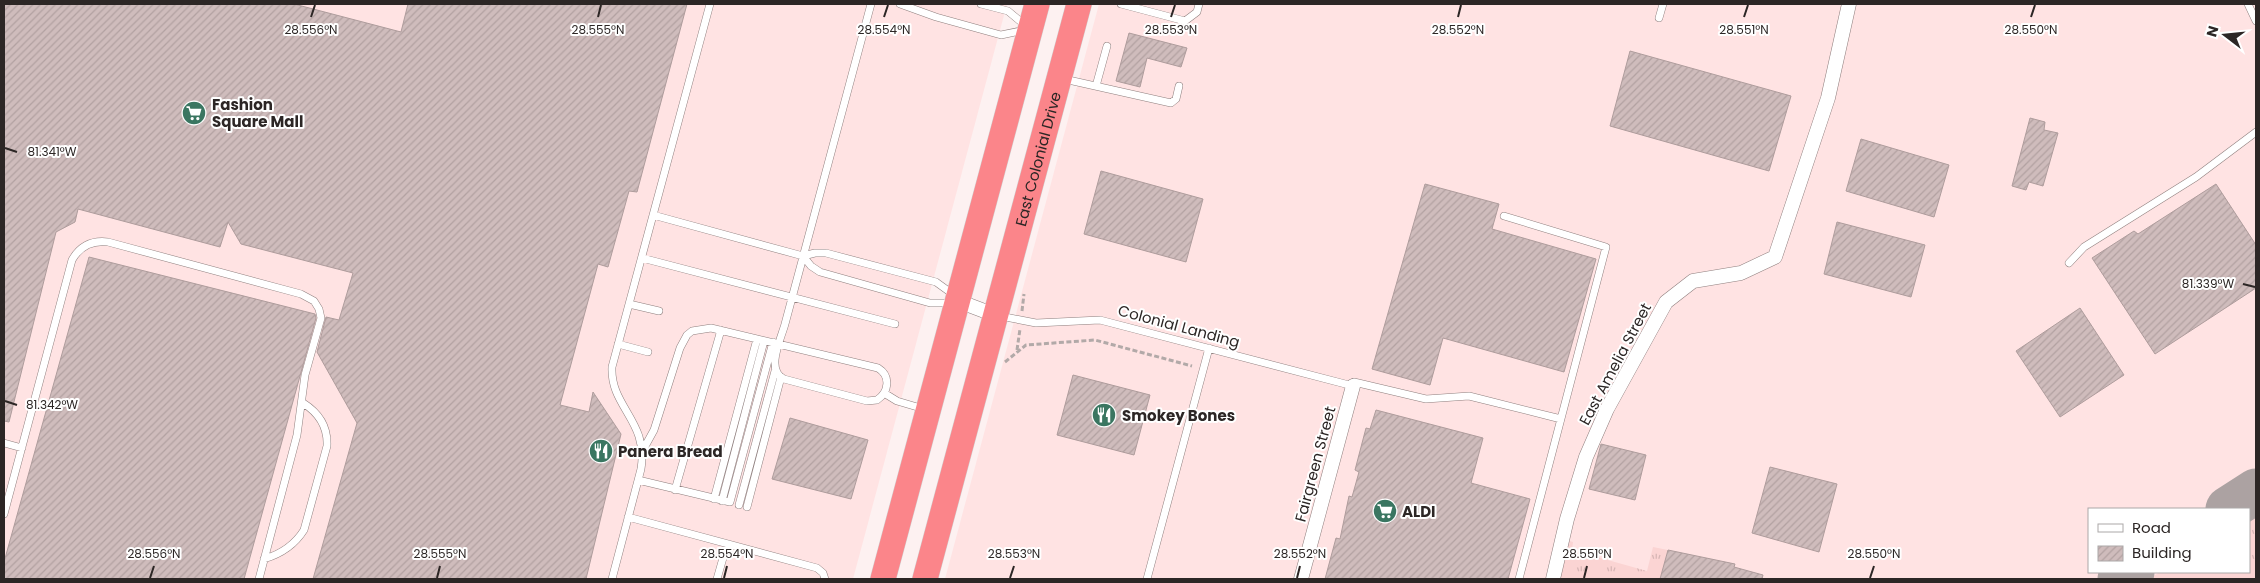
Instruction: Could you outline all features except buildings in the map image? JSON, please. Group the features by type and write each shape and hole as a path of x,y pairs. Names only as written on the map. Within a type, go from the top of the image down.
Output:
{"highway":[{"path":"883,579 1037,4"},
{"name":"East Colonial Drive","path":"925,579 1079,4"}],"street":[{"name":"East Amelia Street","path":"1553,579 1566,518 1586,457 1607,408 1666,302 1693,281 1742,273 1775,257 1828,98 1849,4"},
{"path":"958,301 995,315"},
{"name":"Fairgreen Street","path":"1301,579 1353,384"}],"lane":[{"path":"643,450 639,433 613,383 612,367 710,4"},
{"path":"638,480 730,502 776,343 792,297 871,4"},
{"path":"900,4 936,17 1001,35 1031,29"},
{"path":"981,4 1008,11 1031,29"},
{"path":"1121,4 1185,21 1196,12 1199,4"},
{"path":"1659,18 1663,4"},
{"path":"2248,4 2256,21"},
{"path":"1096,86 1107,46"},
{"path":"1059,78 1171,103 1176,99 1179,86"},
{"path":"2069,263 2084,246 2196,177 2256,132"},
{"path":"653,215 803,256 826,253 936,282 950,290 958,301 938,304 820,272 810,266 803,256"},
{"path":"1504,216 1606,247 1519,579"},
{"path":"4,514 70,266 79,249 96,242 117,245 301,294 310,298 319,309 321,318 305,375 303,403 297,435 259,579"},
{"path":"642,258 895,324"},
{"path":"629,304 659,312"},
{"name":"Colonial Landing","path":"995,315 1036,323 1100,320 1353,384 1426,399 1469,396 1561,419"},
{"path":"612,579 638,480 643,450 654,430 683,341 692,331 698,328 721,330 878,368 886,376 888,382 884,394 877,400 867,401 780,377 775,371"},
{"path":"675,490 721,330"},
{"path":"714,499 760,340"},
{"path":"722,501 760,340"},
{"path":"739,505 775,371 776,343"},
{"path":"618,344 648,352"},
{"path":"1146,579 1209,348"},
{"path":"747,507 780,377"},
{"path":"884,394 897,401 929,410"},
{"path":"264,559 284,551 299,538 304,530 327,446 328,437 323,421 317,413 303,403"},
{"path":"4,443 22,448"},
{"path":"628,517 817,568 823,572 825,579"},
{"path":"717,579 727,544"}],"path":[{"path":"999,367 1017,350 1026,345 1095,340 1192,366"}],"shaded area":[{"path":"4,4 1007,4 853,579 4,579"},
{"path":"1099,4 2256,4 2256,579 945,579"}],"green space":[{"path":"2256,508 2256,579 2149,579 2158,573 2250,573 2250,512"},
{"path":"1566,540 1573,542 1572,550 1647,571 1653,547 1668,550 1660,579 1556,579"}],"taxiway":[{"path":"2230,508 2256,491"},
{"path":"2120,579 2130,573"}],"place":[{"name":"Fashion Square Mall","path":"194,113"},
{"name":"Smokey Bones","path":"1104,415"},
{"name":"Panera Bread","path":"601,451"},
{"name":"ALDI","path":"1385,511"}]}
